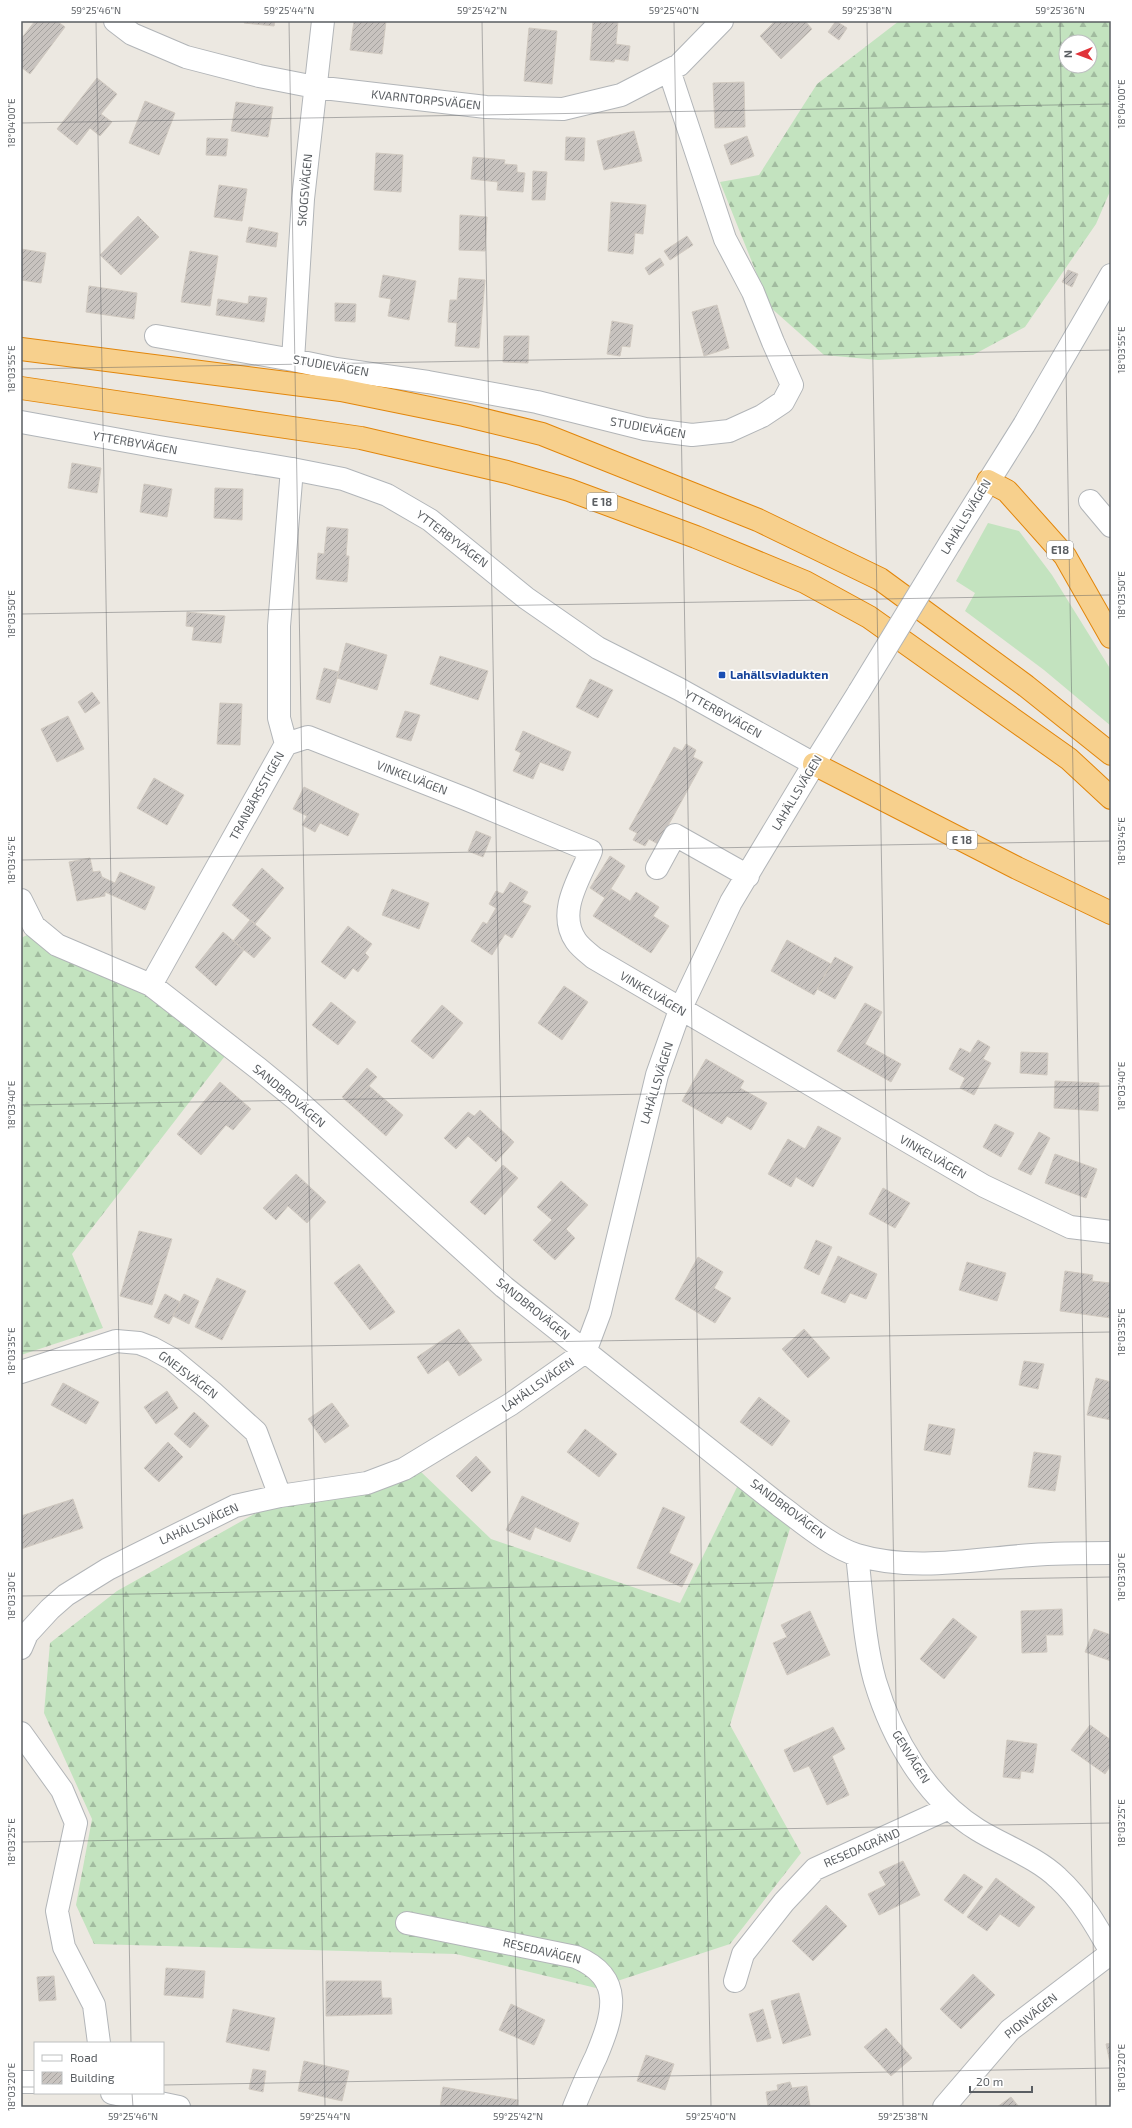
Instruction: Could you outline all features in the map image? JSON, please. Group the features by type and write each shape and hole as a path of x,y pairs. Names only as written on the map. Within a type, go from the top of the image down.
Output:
{"highway":[{"path":"21,348 341,390 464,415 542,434 758,520 880,579 1026,686 1111,754"},
{"name":"E 18","path":"21,388 361,438 507,472 569,490 696,537 805,582 868,617 1069,760 1111,798"},
{"name":"E18","path":"988,481 1007,491 1064,556 1111,636"},
{"name":"E 18","path":"814,764 1016,868 1111,913"}],"street":[{"name":"KVARNTORPSVÄGEN","path":"115,21 132,34 186,57 259,76 315,87 486,107 563,109 621,95 678,65 722,21"},
{"name":"SKOGSVÄGEN","path":"293,360 303,199 323,21"},
{"name":"STUDIEVÄGEN","path":"156,336 336,369 428,382 537,402 645,429 692,435 729,431 762,416 783,402 792,385 753,292 725,239 668,70"},
{"name":"LAHÄLLSVÄGEN","path":"21,1648 27,1634 50,1609 66,1595 108,1569 235,1506 280,1496 367,1483 404,1470 511,1404 585,1352 602,1304 657,1076 680,1010 731,902 814,764 1024,425 1111,275"},
{"name":"YTTERBYVÄGEN","path":"21,422 158,448 292,469 343,479 387,495 430,520 526,598 598,648 679,689 814,764"},
{"name":"TRANBÄRSSTIGEN","path":"151,985 286,744 279,718 279,626 292,469"},
{"path":"1090,501 1111,526"},
{"name":"VINKELVÄGEN","path":"286,744 308,737 591,850 569,904 568,920 576,941 594,958 680,1010 984,1186 1070,1227 1111,1232"},
{"path":"657,868 675,835 748,876"},
{"name":"SANDBROVÄGEN","path":"21,900 27,928 57,945 151,985 298,1101 504,1287 822,1537 857,1555 899,1562 939,1563 1033,1555 1111,1553"},
{"name":"GNEJSVÄGEN","path":"21,1372 116,1341 139,1344 152,1348 172,1359 212,1392 256,1432 280,1496"},
{"name":"GENVÄGEN","path":"857,1555 865,1626 875,1680 889,1721 922,1779 949,1808 978,1830 1033,1860 1058,1877 1088,1912 1111,1952"},
{"path":"21,1733 62,1790 76,1823 57,1910 64,1947 94,2005 99,2042"},
{"name":"RESEDAGRÄND","path":"735,1981 743,1954 784,1902 815,1869 949,1808"},
{"name":"RESEDAVÄGEN","path":"407,1923 576,1957 588,1962 601,1973 609,1984 611,1992 611,2016 606,2033 574,2107"},
{"name":"PIONVÄGEN","path":"944,2107 1010,2030 1111,1952"},
{"path":"21,2082 34,2082"},
{"path":"117,2094 179,2107"}],"green space":[{"path":"899,21 1111,21 1111,189 1096,224 1025,327 973,355 878,360 824,355 770,307 720,182 759,175 817,84"},
{"path":"988,523 1019,531 1052,575 1111,670 1111,726 1044,670 965,611 975,593 956,581"},
{"path":"27,935 165,1001 225,1056 72,1254 103,1328 21,1355 21,938"},
{"path":"419,1470 491,1539 680,1603 739,1483 792,1522 730,1725 801,1853 730,1944 596,1988 456,1954 94,1944 76,1905 92,1819 44,1713 50,1643 117,1591 265,1508"}],"building":[{"path":"35,21 57,21 65,27 30,74 21,67 21,39"},
{"path":"245,21 275,21 274,26 244,23"},
{"path":"354,21 386,21 382,54 350,50"},
{"path":"593,21 618,21 616,44 630,46 628,61 615,59 614,62 590,60"},
{"path":"775,21 805,21 812,29 781,59 760,36"},
{"path":"836,21 847,28 839,40 828,32"},
{"path":"529,28 557,31 552,84 524,81"},
{"path":"97,78 117,94 101,114 112,122 100,136 90,128 77,145 57,129"},
{"path":"744,82 745,127 715,128 713,83"},
{"path":"145,101 175,113 159,155 129,143"},
{"path":"236,102 273,107 268,137 231,131"},
{"path":"634,131 642,161 604,170 597,141"},
{"path":"747,136 754,156 731,165 724,145"},
{"path":"566,137 585,138 584,161 565,160"},
{"path":"207,138 228,139 226,156 206,155"},
{"path":"376,153 403,155 401,192 374,190"},
{"path":"473,157 505,160 504,164 517,165 517,172 525,173 523,192 497,190 498,182 471,179"},
{"path":"533,171 547,172 545,200 532,200"},
{"path":"219,185 247,189 242,221 214,217"},
{"path":"611,202 646,205 643,234 635,233 633,254 608,251"},
{"path":"460,215 487,217 485,251 459,250"},
{"path":"138,216 159,237 121,275 100,255"},
{"path":"249,227 278,233 276,247 246,242"},
{"path":"687,236 693,245 670,260 664,251"},
{"path":"21,249 46,253 41,283 21,280"},
{"path":"190,251 218,256 210,306 181,302"},
{"path":"660,258 664,265 649,275 645,268"},
{"path":"1068,270 1078,274 1072,287 1062,282"},
{"path":"383,275 416,281 409,320 388,316 391,299 379,297"},
{"path":"459,278 485,280 479,348 455,346 457,323 448,322 450,300 457,300"},
{"path":"89,286 137,293 134,319 86,312"},
{"path":"249,296 267,298 264,322 216,315 218,299 248,304"},
{"path":"335,303 356,304 355,322 335,321"},
{"path":"717,305 729,348 704,356 692,312"},
{"path":"612,321 633,325 630,347 622,346 620,356 607,354"},
{"path":"504,336 529,336 528,363 503,362"},
{"path":"72,463 101,468 97,493 68,488"},
{"path":"144,484 172,489 167,517 140,512"},
{"path":"215,488 243,489 242,520 214,518"},
{"path":"327,527 348,529 346,556 349,556 347,582 316,579 318,553 324,554"},
{"path":"187,612 225,616 221,643 192,640 194,627 186,626"},
{"path":"346,643 387,655 377,690 337,678"},
{"path":"440,656 488,671 478,700 430,684"},
{"path":"324,668 339,672 330,703 316,699"},
{"path":"590,679 613,690 598,718 576,707"},
{"path":"92,692 100,703 85,713 78,702"},
{"path":"220,703 242,704 240,745 217,744"},
{"path":"405,711 420,715 411,741 396,737"},
{"path":"68,716 84,749 57,762 41,729"},
{"path":"523,731 571,752 563,771 540,762 533,779 513,771 521,753 515,750"},
{"path":"686,744 696,750 693,757 703,762 658,844 649,839 645,846 633,840 637,833 629,829 674,747 682,751"},
{"path":"154,778 184,795 167,825 137,808"},
{"path":"304,787 359,814 348,836 320,823 315,832 302,825 307,816 293,809"},
{"path":"476,831 491,837 483,857 468,851"},
{"path":"610,856 625,866 605,898 590,888"},
{"path":"90,858 93,872 100,871 102,877 115,883 120,872 155,887 145,910 105,892 105,896 77,901 69,862"},
{"path":"262,868 284,888 255,924 232,905"},
{"path":"510,882 528,892 522,902 531,906 512,938 505,934 492,955 471,941 483,922 487,924 496,908 489,904 496,891 503,894"},
{"path":"392,889 429,903 419,929 382,915"},
{"path":"611,889 630,901 636,892 659,907 653,916 669,926 651,953 593,916"},
{"path":"250,920 271,938 254,958 233,941"},
{"path":"348,926 372,944 365,953 369,957 358,972 353,968 345,979 321,962"},
{"path":"223,932 244,950 216,986 195,967"},
{"path":"787,940 831,964 814,995 771,971"},
{"path":"835,957 853,967 835,999 817,989"},
{"path":"564,986 588,1002 562,1040 538,1023"},
{"path":"331,1002 356,1022 338,1045 312,1025"},
{"path":"865,1003 882,1012 865,1044 901,1064 891,1082 837,1051"},
{"path":"442,1005 463,1023 433,1059 411,1041"},
{"path":"978,1040 990,1047 983,1059 991,1063 974,1095 960,1088 965,1078 949,1069 960,1048 970,1053"},
{"path":"1021,1052 1048,1053 1047,1075 1020,1073"},
{"path":"706,1059 744,1081 740,1088 767,1103 751,1130 727,1116 722,1124 682,1101"},
{"path":"367,1068 377,1077 351,1105 342,1097"},
{"path":"1055,1081 1099,1083 1098,1111 1054,1108"},
{"path":"220,1082 251,1109 233,1130 226,1125 201,1155 177,1134"},
{"path":"369,1086 403,1115 386,1136 351,1105"},
{"path":"480,1110 514,1142 496,1162 468,1136 456,1149 444,1138 468,1112 474,1116"},
{"path":"995,1124 1014,1133 1001,1157 983,1147"},
{"path":"818,1126 841,1138 813,1187 796,1177 791,1187 768,1174 788,1139 805,1149"},
{"path":"1039,1132 1050,1138 1031,1175 1018,1169"},
{"path":"1055,1154 1097,1169 1086,1198 1045,1183"},
{"path":"503,1165 518,1178 485,1215 470,1202"},
{"path":"296,1174 326,1202 307,1223 288,1206 276,1220 263,1208"},
{"path":"561,1181 588,1205 566,1229 575,1238 555,1260 533,1240 552,1220 537,1207"},
{"path":"883,1188 910,1203 895,1228 869,1214"},
{"path":"139,1231 172,1239 152,1305 120,1296"},
{"path":"816,1240 832,1247 819,1275 804,1268"},
{"path":"838,1256 877,1274 866,1299 850,1293 845,1303 821,1293"},
{"path":"698,1257 723,1272 714,1288 731,1298 715,1323 675,1299"},
{"path":"967,1262 1006,1273 997,1301 959,1290"},
{"path":"359,1264 395,1312 370,1330 334,1283"},
{"path":"1065,1271 1093,1275 1092,1281 1111,1283 1111,1318 1060,1311"},
{"path":"217,1278 246,1291 222,1340 195,1327"},
{"path":"165,1294 180,1302 169,1324 154,1317"},
{"path":"184,1294 199,1301 189,1324 173,1316"},
{"path":"459,1329 482,1360 459,1376 448,1360 428,1374 417,1357"},
{"path":"804,1329 830,1358 808,1378 782,1349"},
{"path":"1024,1361 1044,1364 1038,1389 1019,1385"},
{"path":"1096,1378 1111,1382 1111,1420 1087,1415"},
{"path":"63,1383 99,1402 86,1424 51,1405"},
{"path":"167,1391 178,1408 156,1424 144,1407"},
{"path":"759,1397 790,1421 772,1446 740,1422"},
{"path":"332,1403 349,1426 325,1443 308,1419"},
{"path":"194,1412 209,1426 190,1448 174,1434"},
{"path":"929,1424 955,1429 950,1455 924,1450"},
{"path":"585,1429 617,1454 599,1477 567,1452"},
{"path":"168,1442 183,1457 159,1482 144,1468"},
{"path":"1034,1452 1061,1456 1055,1491 1028,1487"},
{"path":"476,1456 491,1472 472,1492 456,1476"},
{"path":"522,1496 579,1523 570,1542 535,1527 530,1540 506,1530"},
{"path":"73,1499 83,1528 21,1549 21,1516"},
{"path":"663,1507 685,1517 669,1553 693,1564 682,1587 637,1568"},
{"path":"1062,1609 1063,1635 1046,1635 1047,1652 1022,1653 1021,1611"},
{"path":"810,1611 830,1655 787,1675 773,1643 787,1637 781,1625"},
{"path":"953,1618 977,1637 944,1679 920,1659"},
{"path":"1094,1629 1111,1635 1111,1661 1085,1652"},
{"path":"1090,1725 1111,1740 1111,1765 1105,1774 1071,1750"},
{"path":"833,1727 845,1749 832,1756 849,1795 827,1805 809,1766 794,1772 784,1750"},
{"path":"1007,1740 1037,1744 1033,1773 1021,1771 1020,1779 1003,1777"},
{"path":"903,1861 920,1895 879,1915 868,1894 886,1885 879,1872"},
{"path":"964,1874 983,1887 963,1914 944,1900"},
{"path":"996,1878 1035,1907 1019,1927 1000,1914 987,1931 967,1917"},
{"path":"826,1905 847,1926 813,1961 792,1941"},
{"path":"166,1968 205,1971 203,1998 164,1995"},
{"path":"973,1974 995,1995 961,2029 940,2009"},
{"path":"54,1976 56,2000 39,2001 37,1977"},
{"path":"326,1981 381,1981 382,1998 391,1998 392,2014 326,2016"},
{"path":"799,1993 811,2035 783,2044 771,2001"},
{"path":"511,2004 545,2020 534,2045 499,2030"},
{"path":"233,2009 275,2018 269,2051 226,2042"},
{"path":"763,2009 771,2038 757,2042 749,2014"},
{"path":"886,2028 912,2058 891,2076 864,2047"},
{"path":"1111,2043 1111,2067 1106,2044"},
{"path":"646,2055 674,2064 665,2090 637,2081"},
{"path":"304,2061 349,2071 342,2101 298,2091"},
{"path":"253,2069 266,2071 263,2092 249,2089"},
{"path":"790,2082 792,2088 807,2086 810,2106 768,2107 766,2092 778,2090 777,2085"},
{"path":"443,2087 518,2100 517,2107 440,2107"},
{"path":"1011,2097 1019,2107 997,2107"}],"place":[{"name":"Lahällsviadukten","path":"722,675"}]}
